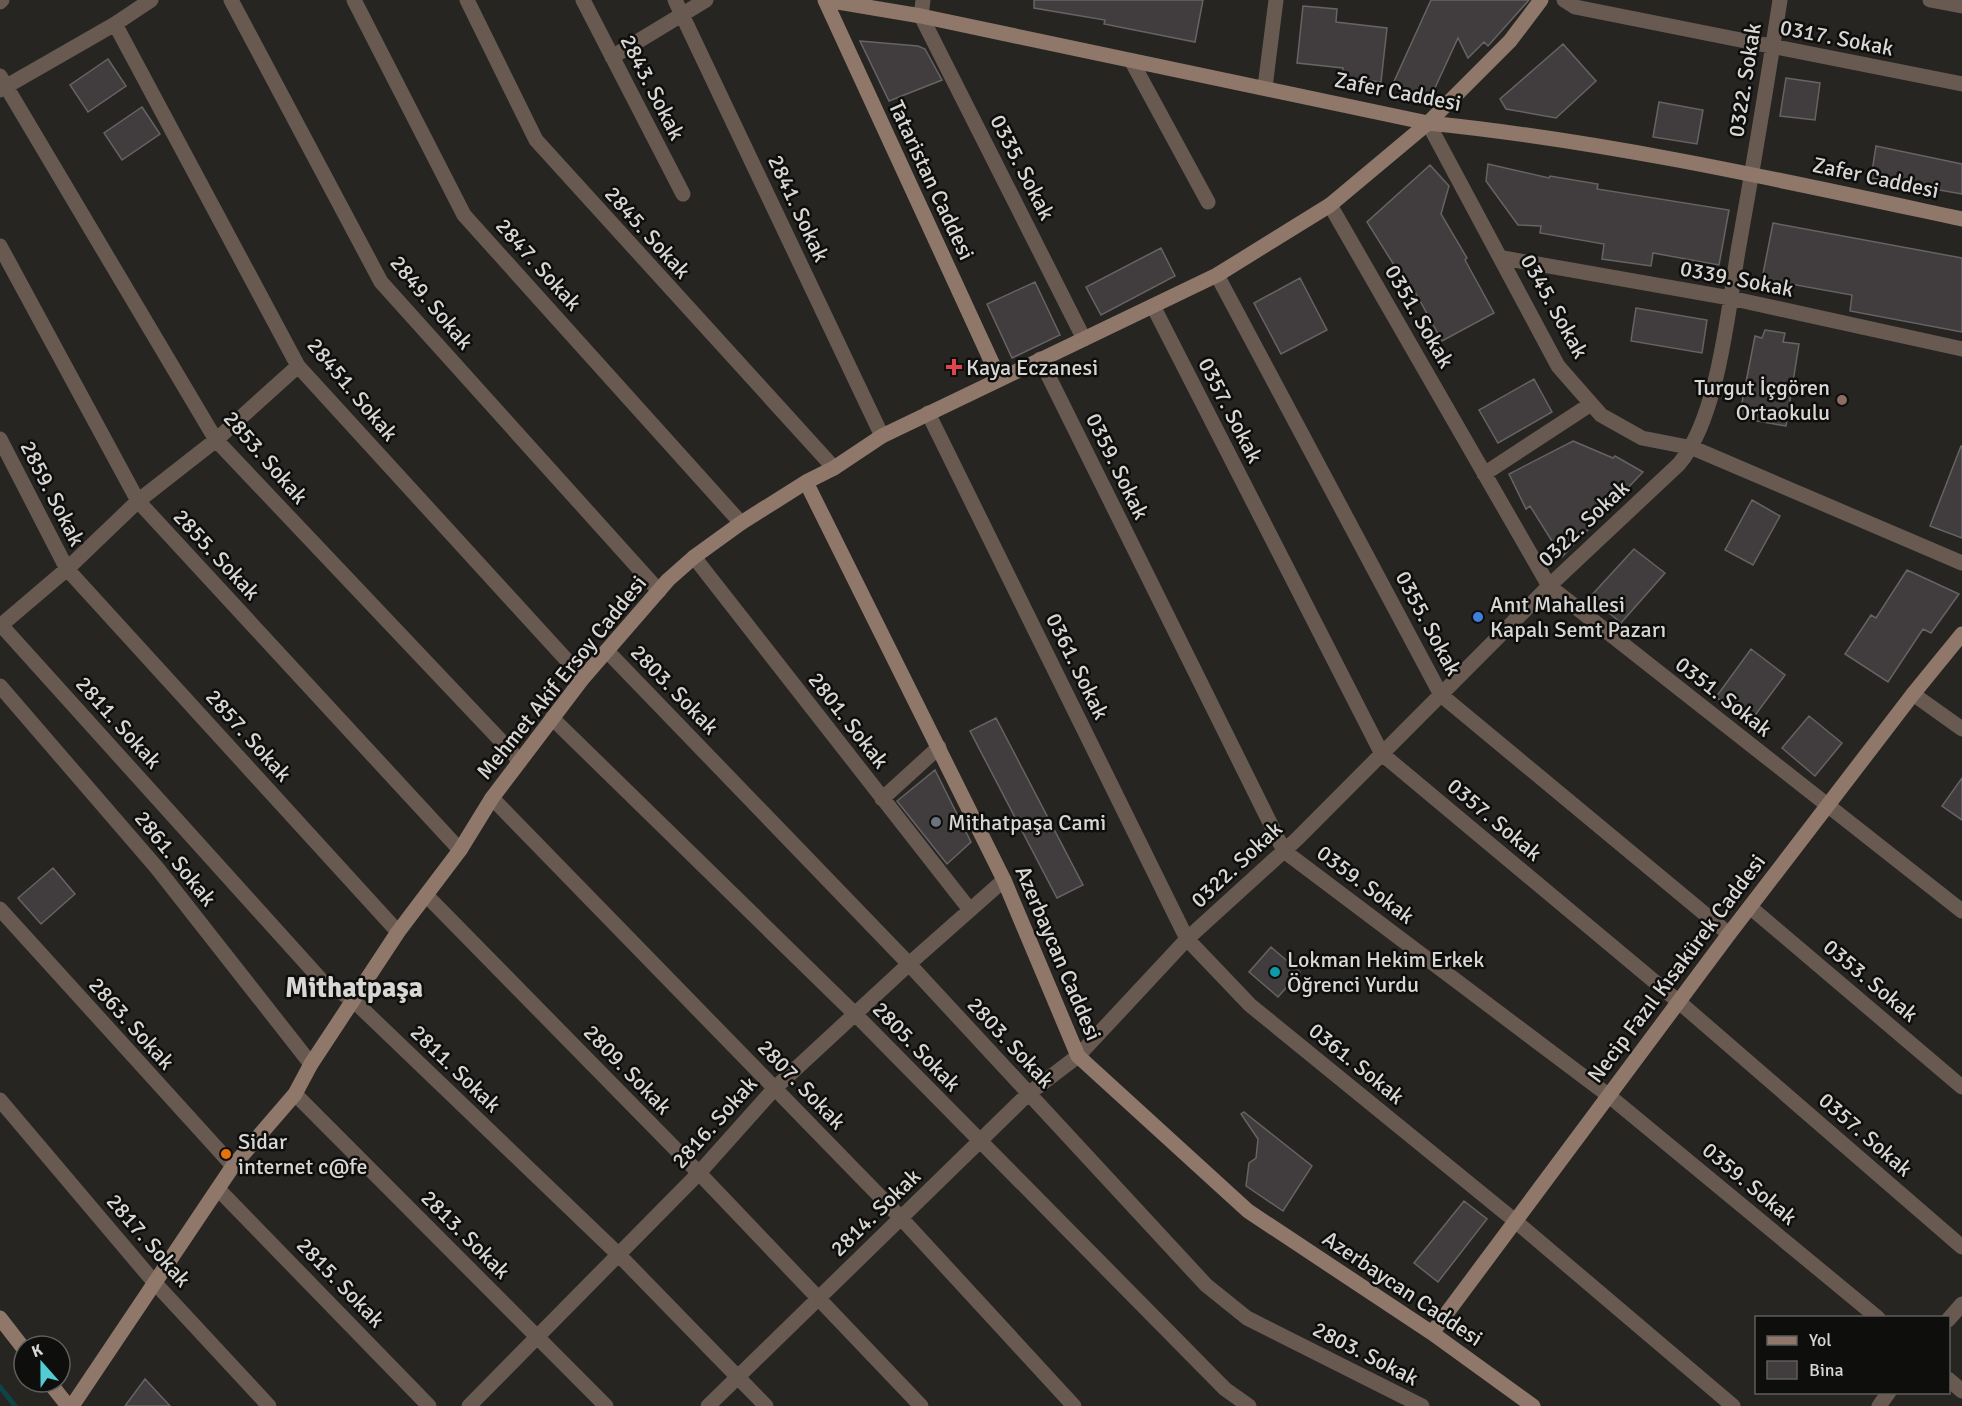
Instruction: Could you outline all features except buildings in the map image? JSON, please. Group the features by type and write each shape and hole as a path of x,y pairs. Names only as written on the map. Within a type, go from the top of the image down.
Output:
{"street":[{"path":"2,84 115,24 151,0"},
{"name":"2849. Sokak","path":"231,0 381,282 659,591"},
{"name":"2847. Sokak","path":"354,0 464,215 741,523"},
{"name":"2845. Sokak","path":"467,0 536,140 834,468"},
{"name":"2843. Sokak","path":"583,0 683,194"},
{"path":"612,57 678,7 706,0"},
{"name":"Zafer Caddesi","path":"826,0 921,16 1428,123 1487,129 1752,174 1962,219"},
{"name":"Tataristan Caddesi","path":"826,0 999,378"},
{"path":"921,16 923,0"},
{"path":"1265,87 1275,0"},
{"name":"Mehmet Akif Ersoy Caddesi","path":"70,1406 219,1190 233,1166 295,1094 352,999 398,932 460,850 492,798 583,678 659,591 694,557 741,523 806,482 834,468 882,436 1217,274 1330,205 1428,123 1510,41 1541,0"},
{"name":"0317. Sokak","path":"1564,0 1575,7 1962,84"},
{"name":"0322. Sokak","path":"1078,1056 1187,939 1284,851 1549,586 1693,448 1712,393 1752,174 1780,0"},
{"path":"1930,0 1962,6"},
{"name":"2841. Sokak","path":"678,7 882,436"},
{"name":"0335. Sokak","path":"921,16 1084,339"},
{"name":"28451. Sokak","path":"115,24 298,366 583,678"},
{"path":"1132,62 1208,202"},
{"name":"2853. Sokak","path":"2,84 216,440 520,761"},
{"name":"0345. Sokak","path":"1428,123 1503,258 1558,366 1601,415 1642,438 1693,448 1962,563"},
{"name":"0351. Sokak","path":"1330,205 1549,586 1962,911"},
{"name":"2855. Sokak","path":"0,246 138,501 460,850"},
{"name":"0339. Sokak","path":"1503,258 1730,298 1962,348"},
{"name":"0355. Sokak","path":"1217,274 1441,695 1729,934"},
{"name":"0357. Sokak","path":"1153,306 1382,754 1679,1002 1962,1247"},
{"name":"0359. Sokak","path":"1040,359 1284,851 1608,1095 1877,1316"},
{"path":"1,625 67,568 138,501 216,440 298,366"},
{"path":"1484,474 1591,404"},
{"name":"0361. Sokak","path":"928,413 1187,939 1250,1005 1514,1220 1733,1406"},
{"name":"2859. Sokak","path":"0,439 67,568"},
{"name":"Azerbaycan Caddesi","path":"806,482 1004,880 1078,1056 1248,1211 1432,1333 1533,1406"},
{"name":"2801. Sokak","path":"694,557 970,910"},
{"name":"2857. Sokak","path":"67,568 398,932"},
{"name":"2811. Sokak","path":"1,625 323,982 352,999 619,1255 766,1406"},
{"name":"Necip Fazıl Kısakürek Caddesi","path":"1432,1333 1729,934 1913,694 1962,634"},
{"name":"2803. Sokak","path":"607,651 909,964 1206,1285 1247,1318 1422,1406"},
{"name":"2861. Sokak","path":"0,686 157,868 311,1064"},
{"path":"1913,694 1962,729"},
{"name":"2805. Sokak","path":"552,718 855,1014 1225,1389 1249,1406"},
{"path":"882,800 939,747"},
{"name":"2807. Sokak","path":"492,798 901,1218 1074,1406"},
{"name":"2816. Sokak","path":"469,1406 699,1173 775,1088 1004,880"},
{"name":"2809. Sokak","path":"426,895 699,1173 921,1406"},
{"name":"0353. Sokak","path":"1750,907 1962,1087"},
{"name":"2863. Sokak","path":"0,909 233,1166"},
{"name":"2814. Sokak","path":"708,1406 1028,1094 1078,1056"},
{"name":"2813. Sokak","path":"295,1094 606,1406"},
{"name":"2817. Sokak","path":"0,1100 154,1282 269,1406"},
{"name":"2815. Sokak","path":"219,1190 429,1406"},
{"path":"1950,1318 1962,1304"},
{"path":"0,1318 12,1334"},
{"path":"1950,1381 1962,1391"},
{"path":"60,1394 70,1406"}],"waterway":[{"path":"0,1387 15,1406"}],"place":[{"name":"Kaya Eczanesi","path":"954,367"},
{"name":"Turgut İçgören Ortaokulu","path":"1842,400"},
{"name":"Anıt Mahallesi Kapalı Semt Pazarı","path":"1478,617"},
{"name":"Mithatpaşa Cami","path":"936,822"},
{"name":"Lokman Hekim Erkek Öğrenci Yurdu","path":"1275,972"},
{"name":"Sidar internet c@fe","path":"226,1154"}],"district":[{"name":"Mithatpaşa","path":"354,987"}]}
